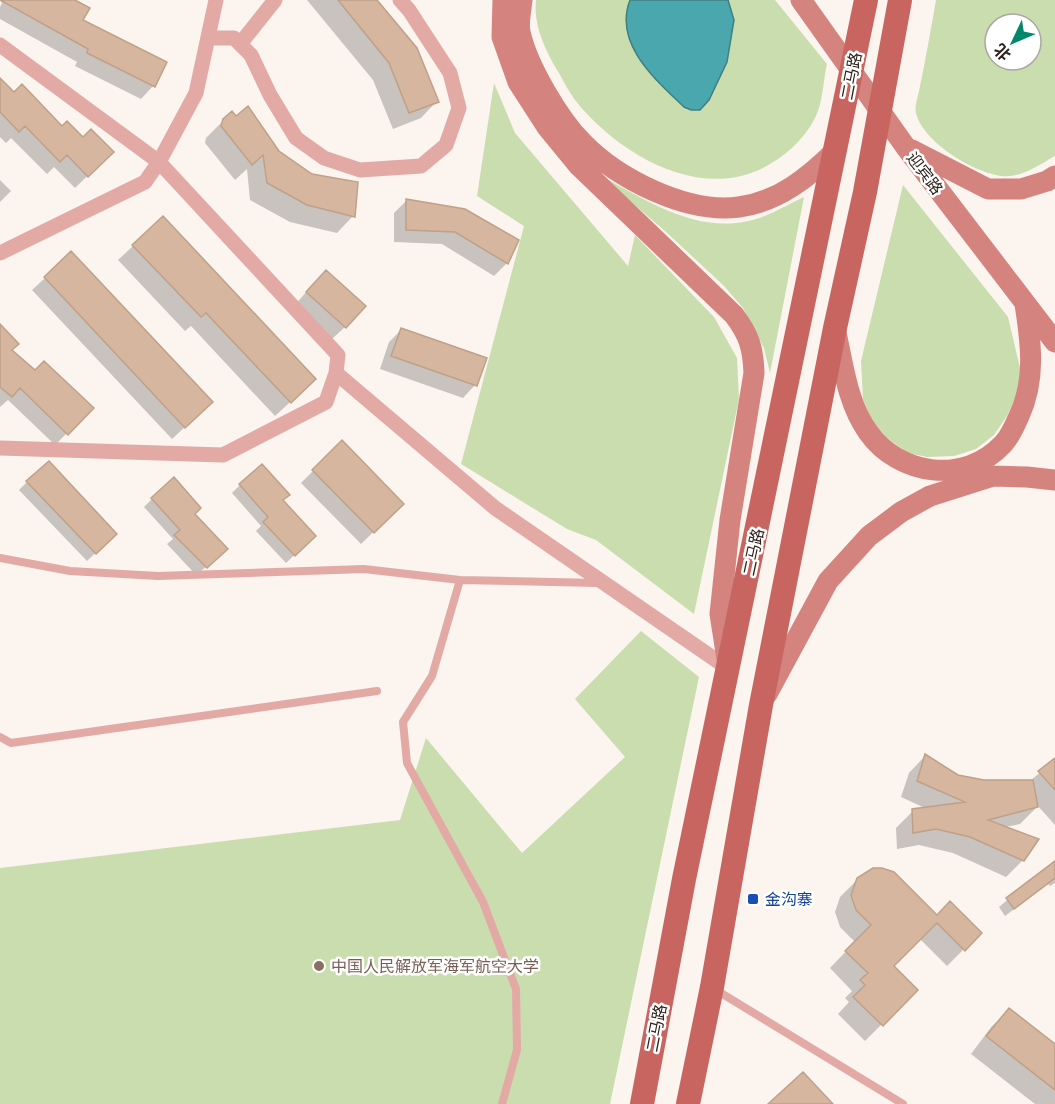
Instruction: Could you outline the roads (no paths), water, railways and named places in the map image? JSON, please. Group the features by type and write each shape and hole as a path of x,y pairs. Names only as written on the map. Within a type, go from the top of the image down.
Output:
{"main road":[{"path":"503,0 502,37 518,82 547,127 579,166 734,315 746,332 753,352 754,373 730,520 720,614 729,669"},
{"path":"522,0 519,30 536,74 563,118 582,142 606,163 647,188 679,200 715,207 739,207 762,202 795,185 815,171 836,150"},
{"name":"迎宾路","path":"801,0 905,146 1055,342"},
{"name":"二马路","path":"642,1104 684,879 866,0"},
{"path":"688,1104 712,987 760,705 835,328 865,192 900,0"},
{"path":"905,146 988,189 1021,189 1047,181 1055,176"},
{"path":"835,328 855,410 868,432 884,451 906,465 931,470 959,469 981,461 1004,444 1020,415 1028,389 1032,352 1025,303"},
{"path":"760,705 828,581 869,536 893,518 930,496 993,476 1055,480"}],"street":[{"path":"0,253 145,182 159,162 196,93 216,0"},
{"path":"240,44 275,0"},
{"path":"208,38 234,38 251,55 270,95 296,138 324,158 360,170 420,166 446,145 459,108 450,73 400,0"},
{"path":"0,45 159,162 338,355 336,374 326,402 223,455 0,448"},
{"path":"336,374 495,508 729,669"}],"lane":[{"path":"0,558 70,571 158,576 364,569 460,580 603,583"},
{"path":"460,580 432,676 403,722 407,763 483,903 516,988 517,1050 502,1104"},
{"path":"0,737 11,743 376,692"},
{"path":"712,987 903,1104"}],"water":[{"path":"630,0 728,0 734,20 727,62 709,100 700,110 684,107 640,60 627,31 626,16"}],"place":[{"name":"金沟寨","path":"753,899"},
{"name":"中国人民解放军海军航空大学","path":"319,966"}]}
